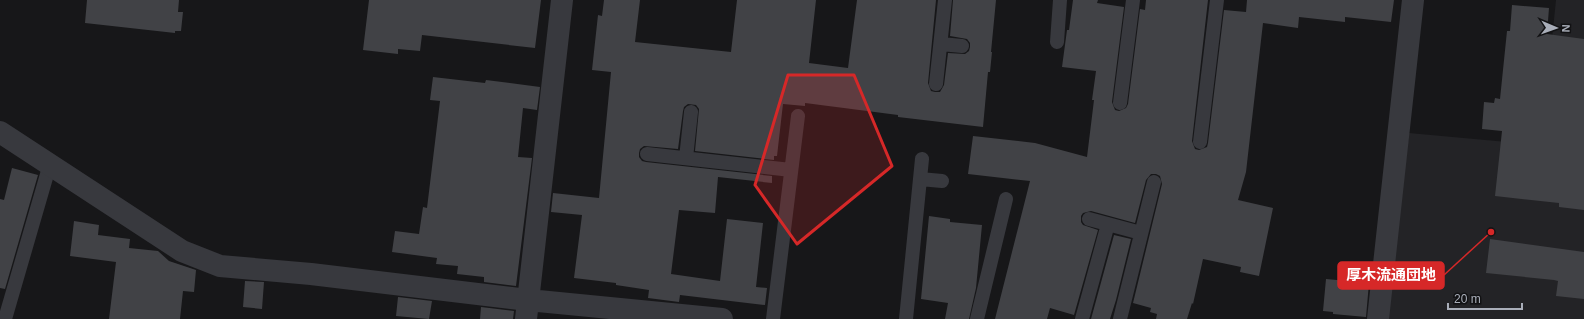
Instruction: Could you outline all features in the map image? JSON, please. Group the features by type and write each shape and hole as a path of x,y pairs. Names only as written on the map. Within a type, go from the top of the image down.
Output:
{"street":[{"path":"527,310 562,0"},
{"path":"1378,319 1413,0"},
{"path":"0,132 182,251 220,266 311,274 527,310 722,319"}],"lane":[{"path":"936,84 945,0"},
{"path":"1057,42 1060,0"},
{"path":"1120,103 1133,0"},
{"path":"1200,142 1217,0"},
{"path":"941,44 962,46"},
{"path":"686,158 691,112"},
{"path":"773,319 798,116"},
{"path":"647,154 791,170"},
{"path":"906,319 922,159"},
{"path":"5,319 50,164"},
{"path":"920,179 942,181"},
{"path":"1120,319 1154,182"},
{"path":"977,319 1006,199"},
{"path":"1089,219 1141,233"},
{"path":"1082,319 1108,224"}],"highlighted area":[{"path":"788,75 854,75 892,166 797,244 755,185"}],"shaded area":[{"path":"1556,0 1584,0 1584,319 1387,319 1409,133 1541,145"}],"building":[{"path":"87,0 179,0 178,12 183,12 181,31 175,31 175,33 85,23"},
{"path":"369,0 541,0 535,48 422,35 420,51 398,49 398,54 363,50"},
{"path":"604,0 640,0 635,42 731,52 737,0 816,0 809,63 848,68 857,0 936,0 928,83 931,91 940,92 944,85 948,53 965,54 969,51 970,47 970,43 967,39 950,36 953,0 996,0 990,72 988,72 983,127 898,117 898,115 805,103 805,106 783,104 777,156 774,156 774,160 695,151 699,109 696,105 688,104 684,107 683,111 678,149 644,146 640,149 639,153 639,157 642,161 772,176 772,183 718,177 715,213 679,210 671,274 720,281 727,219 763,223 756,287 767,288 765,305 680,295 679,302 648,298 649,290 616,285 616,283 574,278 582,215 551,212 553,193 599,198 611,72 592,70 598,15 602,16"},
{"path":"1073,0 1098,0 1097,3 1124,7 1112,102 1115,110 1119,111 1126,108 1128,104 1140,9 1145,10 1146,0 1208,0 1192,141 1195,149 1199,150 1207,147 1208,143 1224,10 1246,12 1247,0 1394,0 1391,22 1345,17 1345,22 1299,17 1298,28 1263,23 1246,172 1238,200 1273,208 1259,276 1240,272 1241,267 1203,259 1193,304 1192,303 1187,319 1156,319 1157,314 1150,312 1151,308 1133,303 1162,184 1160,176 1151,174 1146,180 1135,223 1091,211 1083,213 1081,216 1081,222 1083,225 1098,230 1074,315 1050,308 1047,319 995,319 1030,181 968,174 973,136 1035,143 1087,157 1096,71 1062,67"},
{"path":"1512,5 1549,8 1547,34 1584,39 1584,210 1559,207 1559,203 1495,196 1502,131 1482,129 1484,102 1494,103 1495,98 1500,99 1507,31 1510,31"},
{"path":"433,77 485,83 486,80 540,87 537,110 523,108 518,157 532,158 516,286 484,282 484,277 457,274 458,266 436,264 437,258 392,252 395,231 419,234 423,207 427,208 440,101 430,100"},
{"path":"12,168 38,175 5,289 0,288 0,199 4,200"},
{"path":"929,216 950,219 950,222 982,225 976,288 969,319 945,319 948,303 921,299"},
{"path":"74,221 99,225 98,235 130,239 129,248 158,251 169,261 196,270 194,292 183,291 180,319 109,319 116,262 70,256"},
{"path":"1114,235 1131,239 1116,300 1110,319 1091,319"},
{"path":"1490,239 1584,252 1584,299 1556,296 1558,281 1486,273"},
{"path":"1326,279 1369,283 1366,317 1333,314 1333,312 1323,311"},
{"path":"245,281 264,282 262,309 243,307"},
{"path":"398,297 432,301 429,319 396,316"},
{"path":"481,307 514,311 513,319 480,319"}],"place":[{"name":"厚木流通団地","path":"1491,232"}]}
